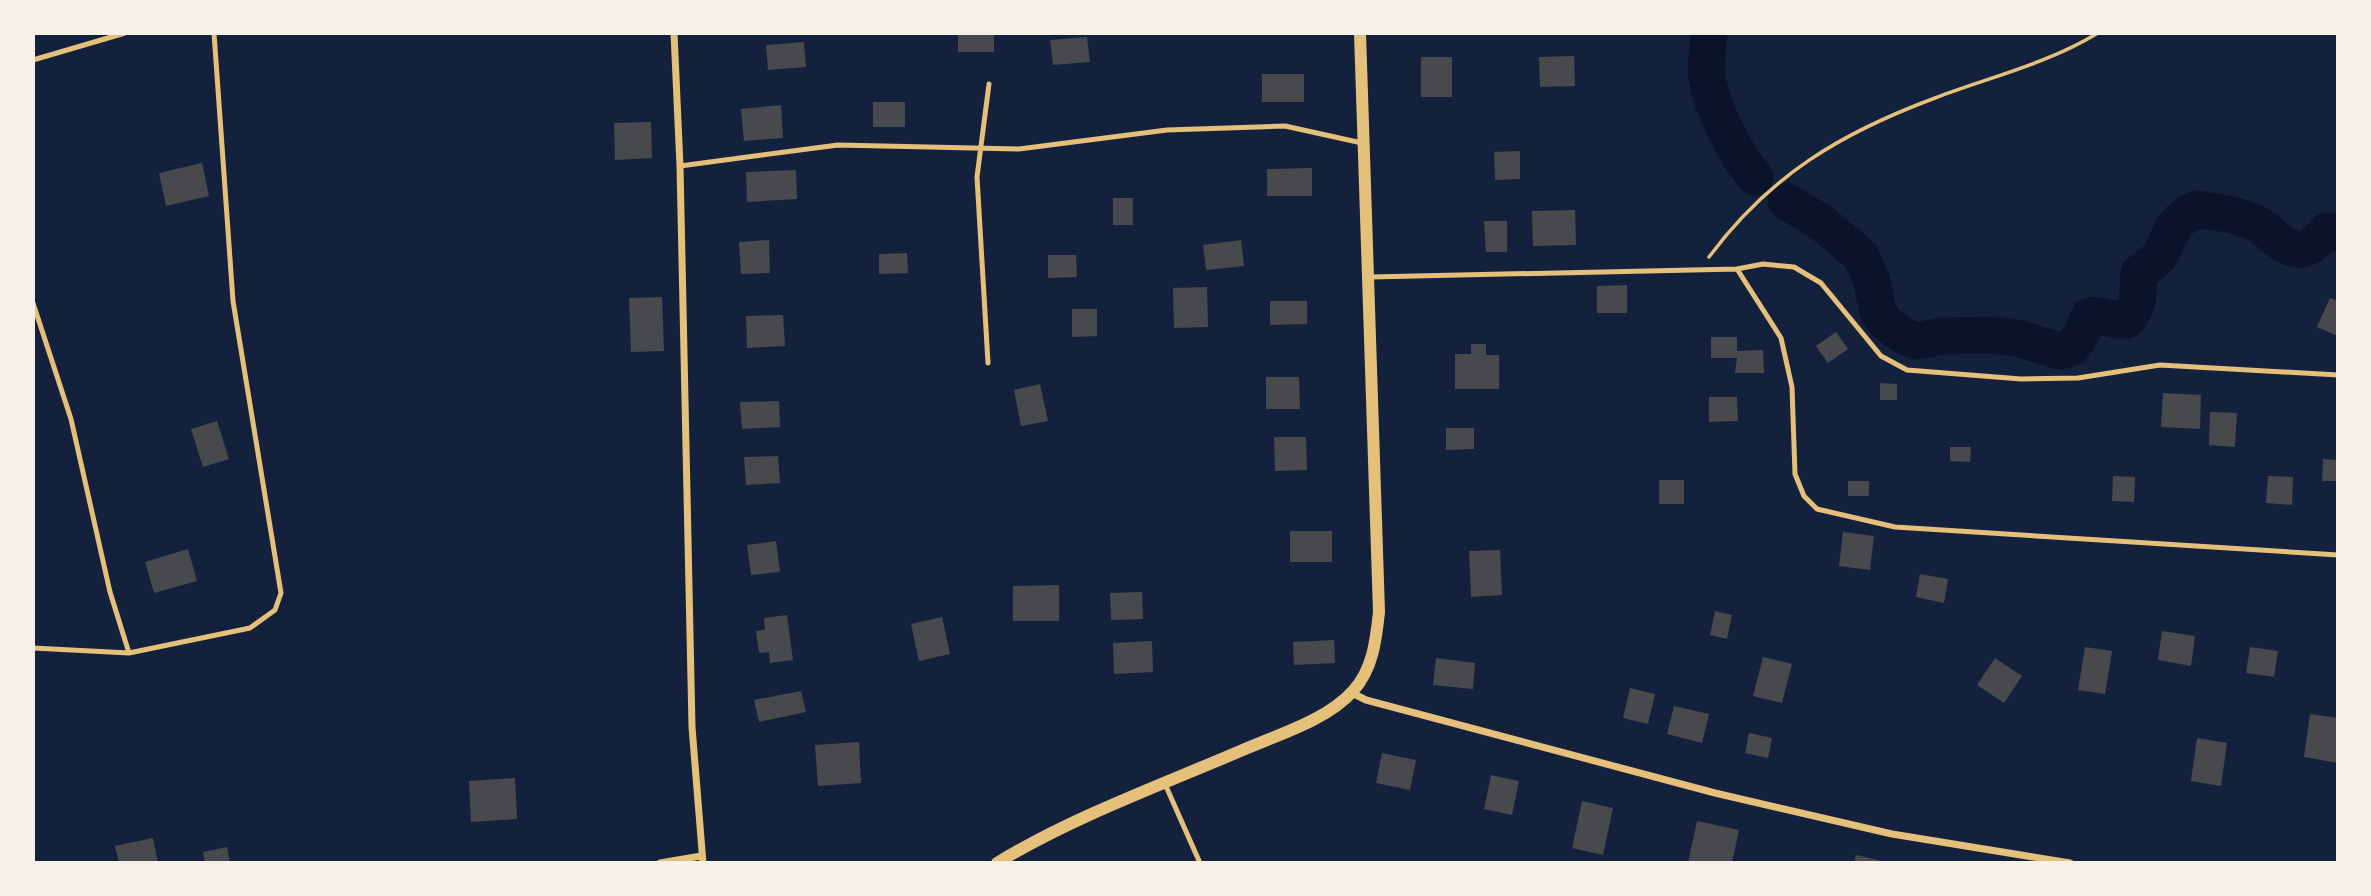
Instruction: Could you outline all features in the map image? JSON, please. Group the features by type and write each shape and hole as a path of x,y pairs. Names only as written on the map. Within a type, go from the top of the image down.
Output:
{"street":[{"path":"660,863 702,860 692,727 680,166 674,33"},
{"path":"997,863 1165,784 1298,726 1352,693 1366,675 1374,649 1380,612 1360,33"},
{"path":"1352,693 1366,700 1714,793 1892,834 2070,863"}],"lane":[{"path":"33,60 125,33"},
{"path":"33,648 129,653 250,628 275,610 281,593 233,301 214,33"},
{"path":"988,363 977,177 989,84"},
{"path":"680,166 838,145 1019,149 1167,130 1284,126 1365,143"},
{"path":"1370,278 1737,269 1763,264 1794,267 1821,283 1881,356 1908,370 2021,379 2078,378 2160,365 2338,375"},
{"path":"1737,269 1781,338 1792,387 1795,474 1804,496 1817,509 1895,527 2338,555"},
{"path":"33,303 71,419 110,592 129,653"},
{"path":"1165,784 1200,863"}],"path":[{"path":"1699,270 1735,222 1796,167 1850,134 1935,98 2070,50 2098,33"}],"building":[{"path":"958,33 994,33 994,52 958,52"},
{"path":"1087,37 1090,62 1053,65 1050,40"},
{"path":"804,42 806,67 768,70 766,45"},
{"path":"1574,56 1575,86 1540,87 1539,57"},
{"path":"1421,57 1452,57 1452,97 1421,97"},
{"path":"1262,74 1304,74 1304,102 1262,102"},
{"path":"873,102 905,102 905,127 873,127"},
{"path":"781,105 783,138 744,141 741,109"},
{"path":"651,122 652,158 615,160 614,123"},
{"path":"1520,151 1520,179 1495,180 1494,152"},
{"path":"202,163 209,196 166,206 159,173"},
{"path":"1312,168 1312,196 1267,196 1267,169"},
{"path":"796,170 797,199 747,202 746,172"},
{"path":"1113,198 1133,198 1133,225 1113,225"},
{"path":"1575,210 1576,245 1533,246 1532,211"},
{"path":"1484,221 1507,221 1507,252 1486,252"},
{"path":"769,240 770,273 741,274 739,242"},
{"path":"1241,240 1244,266 1206,270 1203,245"},
{"path":"907,253 908,273 879,274 879,254"},
{"path":"1048,255 1076,255 1077,277 1048,278"},
{"path":"1627,285 1627,313 1597,313 1597,286"},
{"path":"1207,287 1208,327 1174,328 1173,288"},
{"path":"662,297 664,351 631,352 629,298"},
{"path":"2330,298 2338,301 2338,336 2317,327"},
{"path":"1270,301 1307,301 1307,324 1270,325"},
{"path":"1072,309 1097,309 1097,336 1072,337"},
{"path":"783,315 785,346 747,348 746,316"},
{"path":"1836,332 1848,349 1828,363 1816,346"},
{"path":"1711,337 1737,337 1737,351 1763,350 1764,373 1735,373 1737,358 1711,358"},
{"path":"1471,344 1486,344 1486,355 1499,355 1499,389 1455,389 1455,354 1471,354"},
{"path":"1266,377 1299,377 1300,409 1266,409"},
{"path":"1880,383 1897,384 1897,400 1880,400"},
{"path":"1040,384 1048,421 1021,426 1014,390"},
{"path":"2163,393 2201,395 2200,429 2161,427"},
{"path":"1709,397 1737,397 1738,421 1709,422"},
{"path":"779,401 780,427 742,429 740,402"},
{"path":"2210,412 2237,413 2235,447 2209,445"},
{"path":"217,421 229,459 203,467 191,429"},
{"path":"1446,428 1474,428 1474,449 1446,450"},
{"path":"1274,437 1306,437 1307,470 1275,471"},
{"path":"1950,447 1971,447 1970,462 1950,461"},
{"path":"778,456 780,483 746,485 744,457"},
{"path":"2323,459 2338,460 2338,481 2322,481"},
{"path":"2113,476 2135,477 2134,502 2112,501"},
{"path":"2268,476 2293,477 2292,505 2266,503"},
{"path":"1659,480 1684,480 1684,504 1659,504"},
{"path":"1848,481 1869,481 1869,496 1848,496"},
{"path":"1290,531 1332,531 1332,562 1290,562"},
{"path":"1843,532 1874,536 1870,570 1839,566"},
{"path":"776,541 780,572 751,575 747,545"},
{"path":"188,549 197,581 154,593 145,562"},
{"path":"1500,550 1502,595 1471,597 1469,551"},
{"path":"1920,574 1948,579 1944,603 1916,597"},
{"path":"1059,585 1059,621 1013,621 1013,586"},
{"path":"1142,592 1143,619 1111,620 1110,593"},
{"path":"1715,611 1732,615 1727,639 1710,635"},
{"path":"787,615 793,660 770,663 769,652 759,653 756,631 765,630 764,618"},
{"path":"942,617 950,654 919,661 911,624"},
{"path":"2162,631 2195,636 2191,666 2158,660"},
{"path":"1334,640 1335,663 1294,665 1293,642"},
{"path":"1152,641 1153,672 1114,674 1113,643"},
{"path":"2085,647 2112,651 2105,694 2078,690"},
{"path":"2250,647 2278,651 2274,677 2246,673"},
{"path":"1763,657 1792,664 1782,703 1753,696"},
{"path":"1436,658 1475,663 1473,689 1433,685"},
{"path":"1995,658 2022,676 2004,703 1977,685"},
{"path":"1630,688 1655,694 1648,724 1623,718"},
{"path":"801,691 806,712 759,722 754,700"},
{"path":"1674,706 1709,714 1702,743 1667,734"},
{"path":"2310,714 2338,718 2338,763 2304,757"},
{"path":"1749,733 1772,738 1768,758 1745,753"},
{"path":"2197,738 2227,743 2221,786 2191,781"},
{"path":"859,742 861,783 818,786 815,745"},
{"path":"1382,753 1416,760 1410,790 1376,783"},
{"path":"1491,775 1519,781 1512,815 1484,809"},
{"path":"515,778 517,819 471,822 469,781"},
{"path":"1582,801 1613,808 1603,855 1572,848"},
{"path":"1697,821 1739,830 1732,863 1688,863"},
{"path":"153,838 158,863 119,863 115,846"},
{"path":"227,847 230,863 205,863 203,852"},
{"path":"1856,855 1887,862 1887,863 1854,863"}],"waterway":[{"path":"1709,33 1706,73 1714,103 1732,144 1755,177"},
{"path":"1786,201 1822,223 1860,255 1871,278 1878,312 1887,324 1906,337 1916,341 1942,336 1991,335 2017,338 2060,351 2071,348 2080,337 2089,316 2127,320 2136,303 2139,273 2158,258 2177,223 2197,209 2244,218 2295,249 2309,247 2327,231 2338,233"}]}
